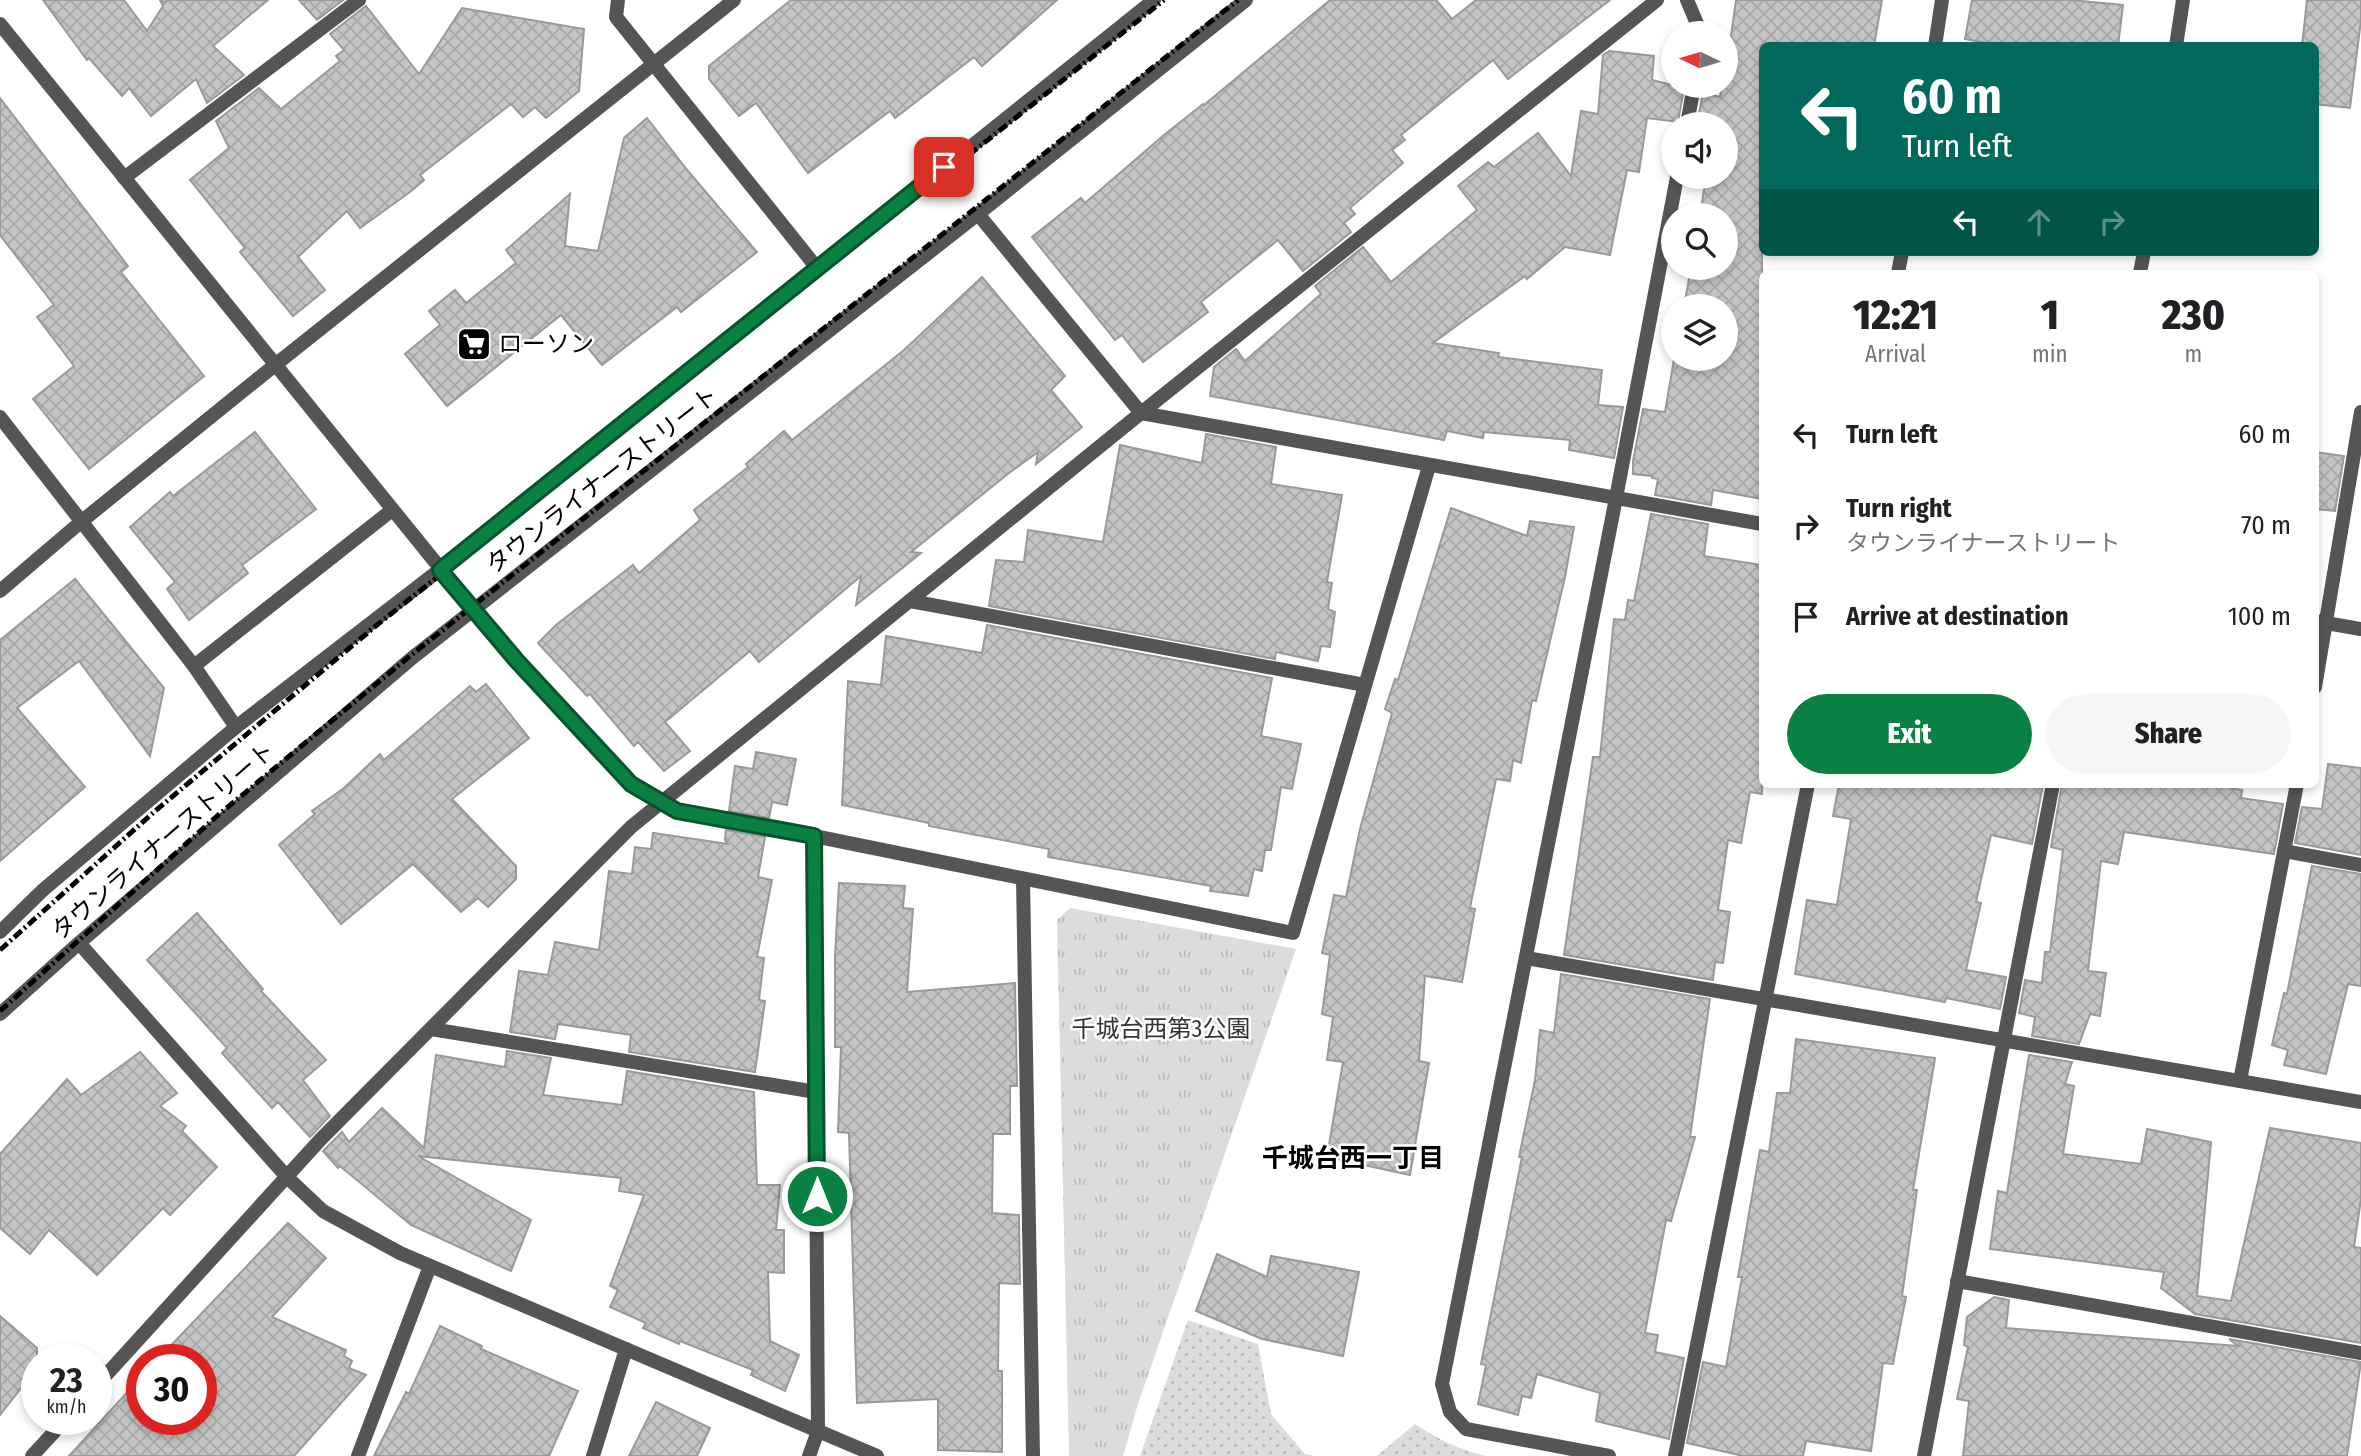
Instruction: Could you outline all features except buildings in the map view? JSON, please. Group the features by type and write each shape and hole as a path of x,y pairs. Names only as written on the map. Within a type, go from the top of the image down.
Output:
{"street":[{"path":"124,178 359,0"},
{"path":"618,0 615,17 817,268"},
{"path":"0,591 275,365 734,0"},
{"name":"タウンライナーストリート","path":"0,932 43,890 236,727 440,570 1154,0"},
{"name":"タウンライナーストリート","path":"0,1014 412,658 1246,0"},
{"path":"112,1368 320,1140 631,827 1141,413 1657,0"},
{"path":"1687,0 1697,21"},
{"path":"1935,42 1942,0"},
{"path":"2177,42 2183,0"},
{"path":"0,24 440,570 517,661 631,784 677,811 1293,933 1429,466"},
{"path":"1609,1456 1466,1429 1450,1412 1442,1384 1675,189"},
{"path":"978,214 1141,413 1759,523"},
{"path":"2319,644 2361,412"},
{"path":"0,417 194,666 236,727"},
{"path":"194,666 393,510"},
{"path":"910,601 1366,685"},
{"path":"2321,622 2361,629"},
{"path":"1675,1456 1807,788"},
{"path":"1924,1456 2052,788"},
{"path":"2240,1082 2296,788"},
{"path":"809,1456 818,1431 814,836"},
{"path":"2284,851 2361,865"},
{"path":"1023,879 1033,1456"},
{"path":"79,943 287,1177 323,1211 400,1253 877,1456"},
{"path":"1526,958 2361,1102"},
{"path":"430,1029 816,1092"},
{"path":"358,1456 430,1266"},
{"path":"1957,1281 2361,1353"},
{"path":"593,1456 626,1349"},
{"path":"32,1456 51,1435"}],"green space":[{"name":"千城台西第3公園","path":"1070,908 1296,949 1138,1404 1123,1456 1069,1456 1057,920"},
{"path":"1188,1320 1258,1344 1271,1414 1305,1454 1315,1456 1140,1456"},
{"path":"1415,1424 1449,1443 1486,1456 1377,1456"}],"railway":[{"path":"0,950 154,812 377,625 1164,0"},
{"path":"0,1011 217,816 410,656 1238,0"}],"place":[{"name":"ローソン","path":"474,344"}],"district":[{"name":"千城台西一丁目","path":"1353,1158"}],"route":[{"path":"817,1196 814,836 677,811 631,784 517,661 440,570 944,167"}]}
